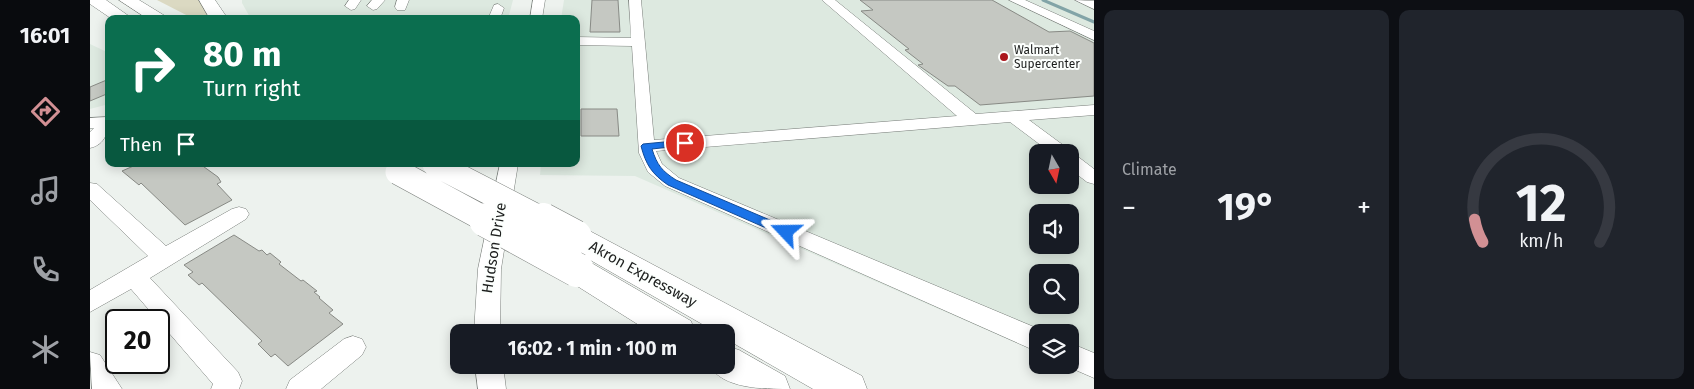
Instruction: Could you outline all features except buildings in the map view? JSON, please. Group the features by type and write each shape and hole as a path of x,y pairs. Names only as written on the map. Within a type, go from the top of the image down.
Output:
{"highway":[{"path":"95,0 118,15"},
{"path":"127,0 154,15"},
{"path":"207,0 216,15"},
{"path":"90,9 118,15"},
{"name":"Akron Expressway","path":"442,167 575,237 848,389"},
{"name":"Akron Expressway","path":"390,168 577,270 665,324"},
{"path":"735,367 771,389"}],"street":[{"path":"537,15 539,0"},
{"path":"635,0 646,146 651,164 659,174 672,182 1029,337"},
{"path":"828,0 971,119"},
{"path":"1015,0 1094,36"},
{"path":"1081,0 1094,5"},
{"path":"580,41 637,42"},
{"path":"646,146 1094,110"},
{"path":"1013,116 1050,144"},
{"path":"90,123 105,122"},
{"path":"90,143 105,126"},
{"name":"Hudson Drive","path":"486,324 488,272 508,167"},
{"path":"1079,167 1094,178"},
{"path":"90,189 164,257"},
{"path":"90,302 239,214"},
{"path":"134,276 228,381 225,389"},
{"path":"300,389 353,347"},
{"path":"1079,359 1094,366"},
{"path":"90,364 108,389"},
{"path":"490,374 492,389"}],"shaded area":[{"path":"157,0 201,0 208,15 186,15"},
{"path":"242,0 513,0 509,15 249,15"},
{"path":"564,0 1074,0 1094,8 1094,377 1079,370 1079,324 1029,324 1029,348 635,176 540,175 541,167 580,167 580,15 562,15"},
{"path":"90,44 105,51 105,105 90,109"}],"waterway":[{"path":"1043,0 1094,22"}],"place":[{"name":"Walmart Supercenter","path":"1004,57"}],"route":[{"path":"685,143 646,146 651,164 659,174 672,182 786,232"}]}
